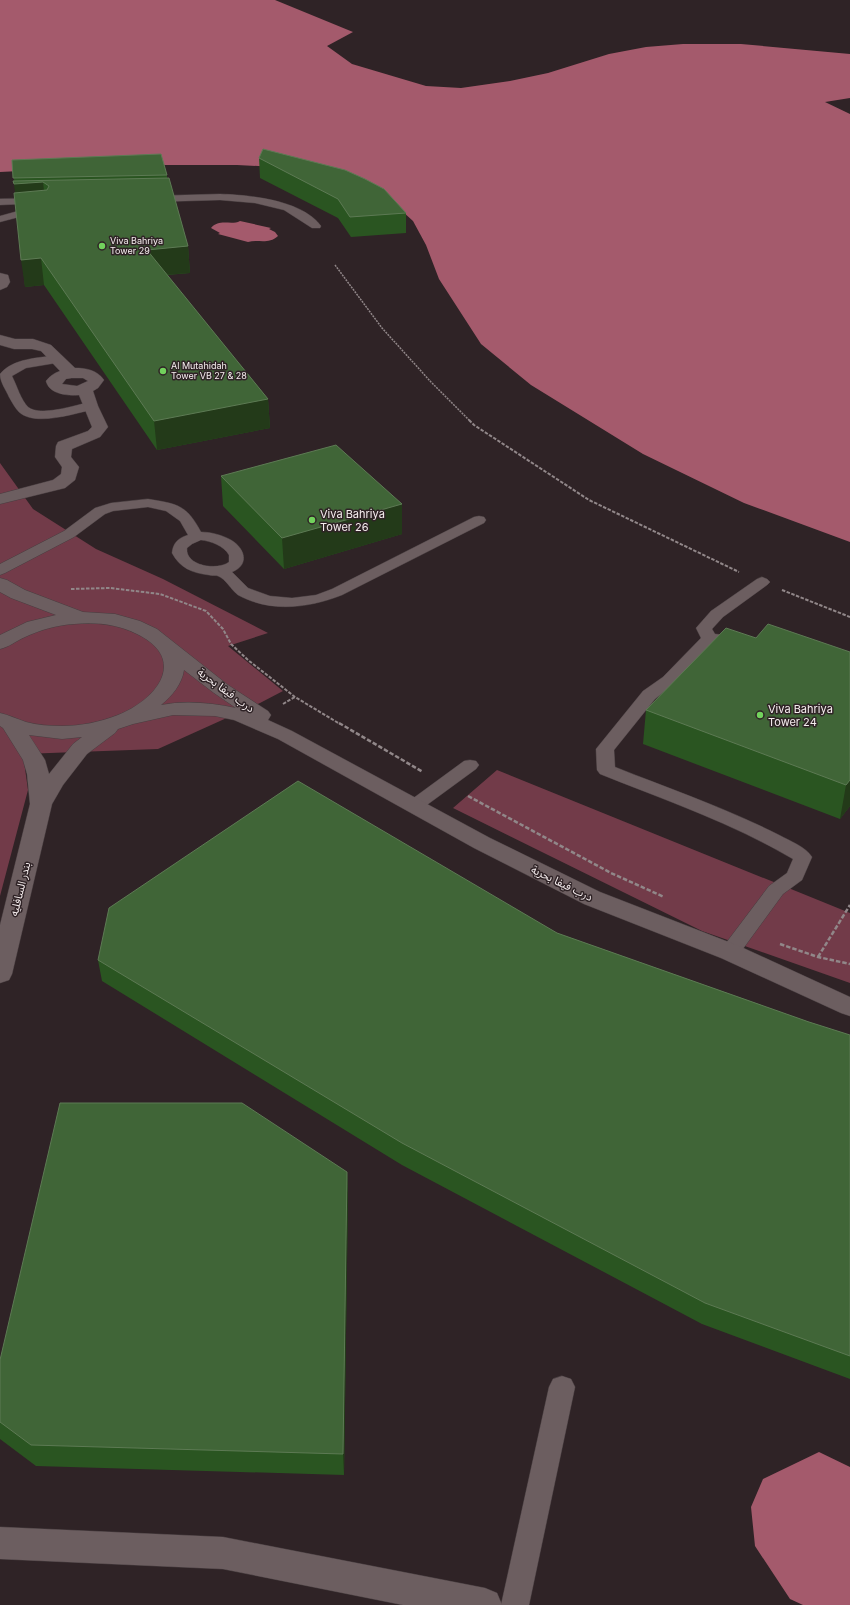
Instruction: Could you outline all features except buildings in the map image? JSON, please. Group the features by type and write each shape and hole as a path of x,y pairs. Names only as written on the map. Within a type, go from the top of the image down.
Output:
{"street":[{"path":"0,340 14,344 33,344 46,348 71,373"},
{"path":"71,373 92,375 96,380 94,385 85,390 73,392 62,390 55,386 54,381 60,376 71,373"},
{"path":"0,499 59,484 69,476 71,467 63,457 64,446 94,434 100,427 90,406 85,390"},
{"path":"0,584 18,594 81,618"},
{"path":"0,643 38,625 66,619 81,618"},
{"name":"درب فيفا بحرية","path":"81,618 99,618 132,624 158,637 166,646 221,689 261,715 285,735"},
{"path":"6,722 27,730 62,733 98,728 121,721 143,710 156,701 166,690 172,678 174,667 172,656 166,646"},
{"name":"درب فيفا بحرية","path":"121,721 173,709 215,710 240,715 285,735 482,843 592,898 730,952 850,1007"},
{"name":"بندر السافليه","path":"0,974 41,804 54,782 80,750 121,721"},
{"name":"بندر السافليه","path":"6,722 34,760 38,774 41,804"},
{"path":"0,1543 223,1553 485,1605"}],"lane":[{"path":"143,199 247,199 287,208 301,215 316,226"},
{"path":"0,202 51,201"},
{"path":"0,219 18,214 54,212"},
{"path":"0,276 4,277 5,281 0,287"},
{"path":"58,359 18,366 8,371 5,376 23,410 30,414 46,415 90,406"},
{"path":"0,570 69,534 100,511 111,507 148,503 170,507 186,518 196,536"},
{"path":"222,571 243,591 267,600 292,603 319,599 337,592 479,520"},
{"path":"196,536 209,536 216,538 233,548 236,554 237,560 235,565 222,571 202,571 184,561 179,554 179,546 184,541 196,536"},
{"path":"709,639 704,628 717,614 762,582"},
{"path":"730,952 776,890 795,876 803,857 779,842 727,817 606,770 604,749 649,695 669,680 709,639 740,640 755,645"},
{"path":"414,806 470,765"},
{"path":"515,1605 562,1387"}],"path":[{"path":"335,265 382,328 430,382 474,425 589,500 762,582 850,617"},
{"path":"70,589 110,588 160,594 206,611 223,629 231,644 248,660 295,697 356,734 611,874 667,898"},
{"path":"818,957 850,905"},
{"path":"744,933 818,957 850,964"}],"shaded area":[{"path":"0,0 275,0 353,32 327,46 352,64 426,86 461,88 510,81 548,73 609,54 646,47 683,44 741,44 850,54 850,98 825,102 850,114 850,542 744,503 643,454 531,385 481,344 439,279 426,245 413,221 391,201 277,167 237,165 140,165 0,172"},
{"path":"240,221 271,228 269,229 275,232 278,236 267,241 248,242 218,234 220,233 211,228 218,223 233,223"},
{"path":"0,463 33,509 96,549 163,579 268,633 228,646 283,691 260,703 158,749 23,754 28,790 0,896"},
{"path":"497,770 850,913 850,983 702,931 453,808"},
{"path":"819,1452 850,1467 850,1605 803,1605 790,1599 755,1546 751,1507 763,1479"}],"place":[{"name":"Viva Bahriya Tower 29","path":"102,246"},
{"name":"Al Mutahidah Tower VB 27 & 28","path":"163,371"},
{"name":"Viva Bahriya Tower 26","path":"312,520"},
{"name":"Viva Bahriya Tower 24","path":"760,715"}]}
